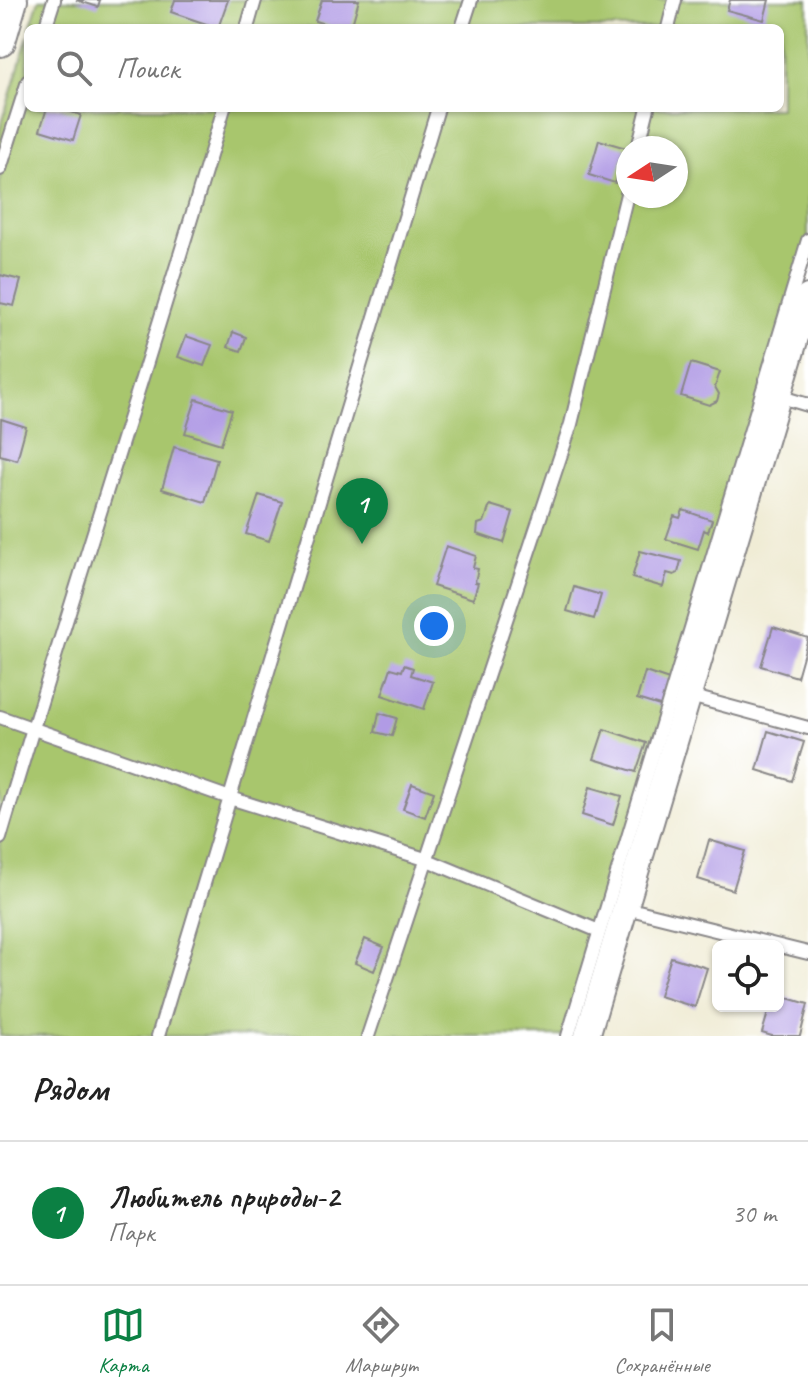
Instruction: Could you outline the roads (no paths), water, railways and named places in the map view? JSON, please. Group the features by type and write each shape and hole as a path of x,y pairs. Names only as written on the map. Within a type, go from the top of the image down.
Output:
{"street":[{"path":"0,41 12,0"},
{"path":"587,1036 808,297"}],"lane":[{"path":"46,24 54,0"},
{"path":"248,24 255,0"},
{"path":"463,24 471,0"},
{"path":"669,24 675,0"},
{"path":"0,169 24,94"},
{"path":"0,838 223,112"},
{"path":"158,1036 437,112"},
{"path":"641,136 647,112"},
{"path":"368,1036 571,424 624,208"},
{"path":"568,1036 808,240"},
{"path":"778,396 808,405"},
{"path":"690,696 808,728"},
{"path":"0,717 33,726 230,798 425,859 599,931"},
{"path":"626,908 808,953"}],"place":[{"name":"Любитель природы-2","path":"362,544"}]}
